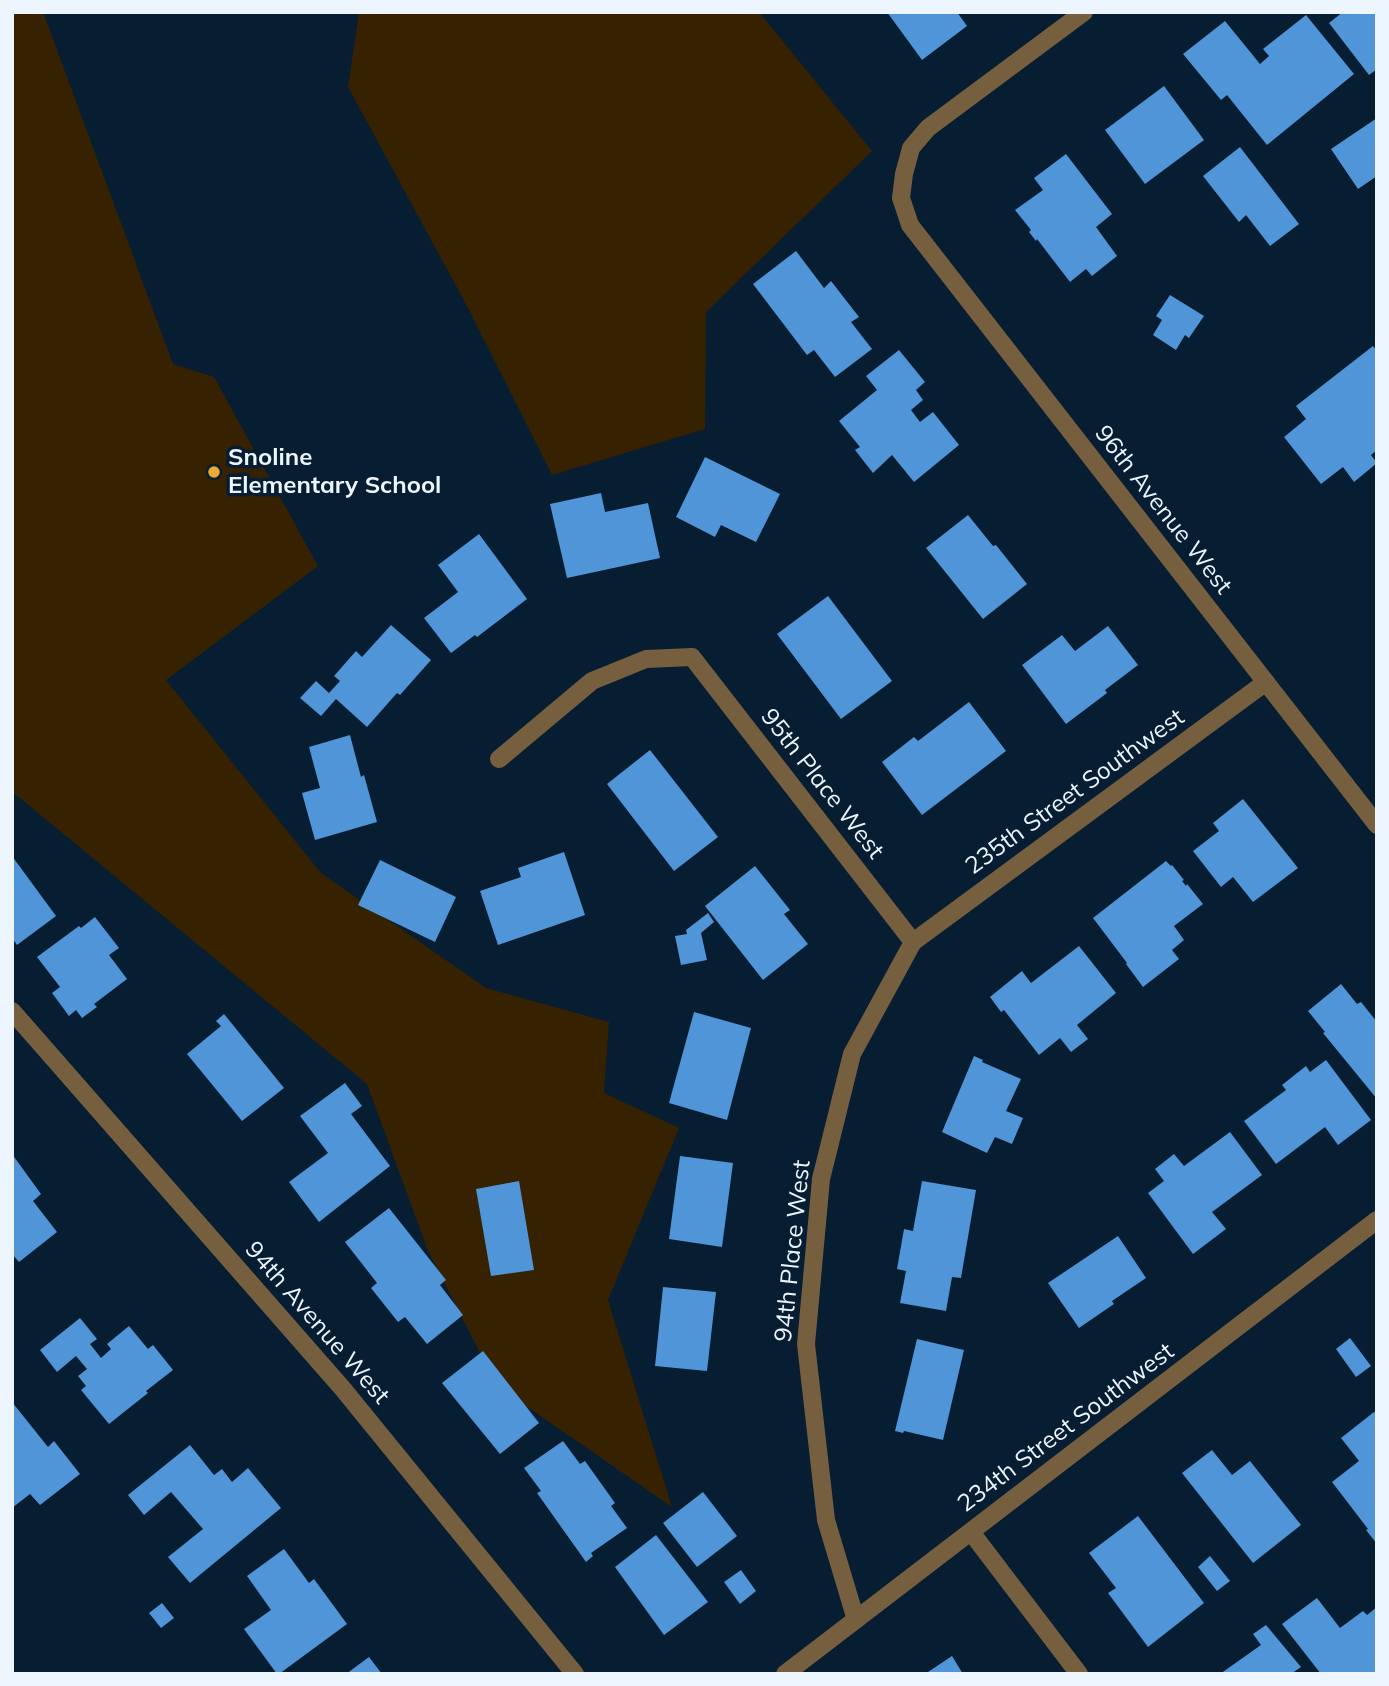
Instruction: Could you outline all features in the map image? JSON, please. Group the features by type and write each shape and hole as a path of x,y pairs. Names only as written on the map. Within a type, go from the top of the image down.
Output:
{"street":[{"name":"96th Avenue West","path":"1084,12 929,128 911,148 901,198 910,225 1377,825"},
{"name":"95th Place West","path":"499,759 592,681 646,659 692,657 913,942"},
{"name":"235th Street Southwest","path":"913,942 1266,682"},
{"name":"94th Place West","path":"856,1620 826,1520 806,1344 821,1179 852,1054 913,942"},
{"name":"94th Avenue West","path":"12,1011 343,1389 575,1674"},
{"name":"234th Street Southwest","path":"785,1674 1377,1220"},
{"path":"971,1532 1079,1674"}],"shaded area":[{"path":"20,12 43,12 173,364 214,377 318,566 166,680 321,873 486,988 609,1022 604,1093 679,1128 608,1300 672,1507 497,1386 428,1251 367,1084 15,794 12,795 12,15"},
{"path":"359,12 759,12 872,151 706,312 705,429 552,475 467,306 348,87"}],"building":[{"path":"887,12 957,12 967,26 922,60"},
{"path":"1343,12 1377,12 1377,69 1369,75 1329,23"},
{"path":"1306,15 1354,74 1267,145 1227,95 1221,100 1183,54 1225,21 1260,64 1269,56 1263,49"},
{"path":"1164,86 1204,140 1145,184 1105,130"},
{"path":"1377,118 1377,176 1358,189 1331,149"},
{"path":"1240,147 1299,224 1270,246 1246,215 1239,222 1203,176"},
{"path":"1066,154 1112,214 1096,227 1117,256 1092,276 1086,269 1070,282 1029,232 1031,230 1015,210 1043,190 1034,178"},
{"path":"796,251 824,288 831,281 859,317 851,322 872,349 835,377 814,350 807,355 753,284"},
{"path":"1170,295 1204,316 1189,338 1185,335 1176,350 1153,335 1162,320 1156,316"},
{"path":"1373,346 1377,351 1377,450 1371,455 1377,463 1354,482 1343,467 1321,484 1284,437 1306,419 1296,406"},
{"path":"899,350 925,382 916,390 923,400 911,410 920,422 933,412 959,445 914,482 892,455 873,473 855,450 860,447 839,421 877,390 866,376"},
{"path":"705,457 780,494 756,542 721,525 715,537 676,517"},
{"path":"601,493 605,512 648,503 660,558 567,578 550,504"},
{"path":"968,515 1027,584 983,619 926,548"},
{"path":"479,534 527,599 451,653 424,618 458,592 438,565"},
{"path":"828,596 892,681 841,719 777,634"},
{"path":"391,625 431,660 367,727 336,699 321,716 300,698 316,681 329,693 340,681 334,676 356,651 362,657"},
{"path":"1108,626 1138,665 1066,724 1022,665 1062,635 1075,651"},
{"path":"969,702 1006,751 922,815 882,762 914,737 918,741"},
{"path":"350,735 377,822 315,840 302,793 320,788 309,747"},
{"path":"650,750 718,837 674,871 607,784"},
{"path":"1243,799 1298,868 1253,902 1233,877 1221,887 1193,851 1219,831 1213,823"},
{"path":"564,852 585,915 498,945 480,891 521,877 518,868"},
{"path":"12,856 56,916 17,945 12,938"},
{"path":"380,860 456,897 435,942 358,905"},
{"path":"1166,861 1203,904 1174,926 1184,940 1172,950 1179,959 1143,987 1093,918"},
{"path":"755,866 790,910 784,914 808,944 763,980 705,906"},
{"path":"708,913 714,922 701,933 707,960 681,965 675,936 687,934 686,930"},
{"path":"95,917 119,948 109,955 127,979 94,1004 97,1007 82,1018 76,1010 69,1016 52,993 60,987 37,957"},
{"path":"1079,946 1116,993 1077,1025 1088,1039 1071,1052 1060,1038 1039,1055 1004,1010 1001,1012 990,997 1022,971 1031,983"},
{"path":"1341,984 1357,1004 1361,1002 1377,1022 1377,1099 1308,1011"},
{"path":"694,1012 751,1028 727,1120 669,1103"},
{"path":"224,1014 284,1088 242,1121 187,1054 221,1026 216,1021"},
{"path":"974,1056 1021,1079 1006,1111 1023,1118 1012,1144 995,1137 987,1153 942,1132"},
{"path":"1326,1060 1371,1120 1338,1145 1325,1127 1276,1164 1244,1121 1286,1090 1282,1085 1306,1066 1310,1072"},
{"path":"345,1083 362,1106 351,1114 390,1166 319,1222 289,1182 328,1153 300,1116"},
{"path":"1230,1132 1262,1175 1212,1212 1226,1229 1193,1254 1148,1193 1164,1181 1155,1169 1174,1154 1184,1166"},
{"path":"12,1154 41,1194 33,1201 57,1232 19,1262 12,1254"},
{"path":"680,1156 733,1163 722,1247 669,1239"},
{"path":"519,1181 534,1270 491,1276 476,1189"},
{"path":"922,1181 976,1190 961,1278 952,1277 946,1311 900,1303 906,1271 897,1269 904,1229 913,1231"},
{"path":"389,1208 446,1280 440,1285 463,1315 427,1344 405,1317 398,1322 371,1288 377,1283 345,1242"},
{"path":"1118,1236 1146,1278 1079,1328 1048,1283"},
{"path":"663,1287 716,1292 707,1371 655,1366"},
{"path":"80,1318 97,1339 90,1344 101,1358 111,1349 107,1344 129,1326 148,1349 153,1345 173,1370 109,1424 81,1390 86,1386 78,1376 87,1369 76,1356 57,1372 40,1350"},
{"path":"1350,1338 1371,1366 1356,1377 1336,1349"},
{"path":"917,1339 964,1350 943,1440 895,1431"},
{"path":"483,1351 539,1423 500,1454 442,1383"},
{"path":"12,1402 48,1447 54,1441 80,1474 40,1505 30,1494 12,1508"},
{"path":"1374,1412 1377,1414 1377,1544 1332,1482 1359,1461 1341,1438"},
{"path":"563,1441 580,1464 585,1461 615,1503 611,1506 627,1528 591,1553 593,1556 586,1562 537,1493 541,1491 524,1468"},
{"path":"190,1445 214,1475 222,1469 232,1482 248,1468 281,1508 190,1583 168,1557 203,1529 171,1492 144,1515 128,1495"},
{"path":"1212,1450 1232,1475 1250,1461 1301,1525 1253,1563 1182,1473"},
{"path":"703,1492 737,1536 697,1567 663,1523"},
{"path":"1138,1516 1204,1603 1148,1647 1108,1593 1116,1588 1089,1553"},
{"path":"656,1535 708,1602 664,1635 615,1567"},
{"path":"284,1549 309,1583 314,1579 347,1624 277,1674 244,1629 271,1610 247,1576"},
{"path":"1210,1556 1230,1581 1217,1591 1198,1567"},
{"path":"741,1570 756,1591 740,1604 724,1582"},
{"path":"1317,1598 1340,1628 1363,1611 1367,1615 1377,1607 1377,1674 1321,1674 1282,1624"},
{"path":"162,1603 174,1618 161,1628 149,1613"},
{"path":"1266,1625 1301,1667 1291,1674 1220,1674 1261,1645 1253,1634"},
{"path":"952,1656 963,1674 925,1674"},
{"path":"369,1657 382,1674 346,1674"}],"place":[{"name":"Snoline Elementary School","path":"214,472"}]}
